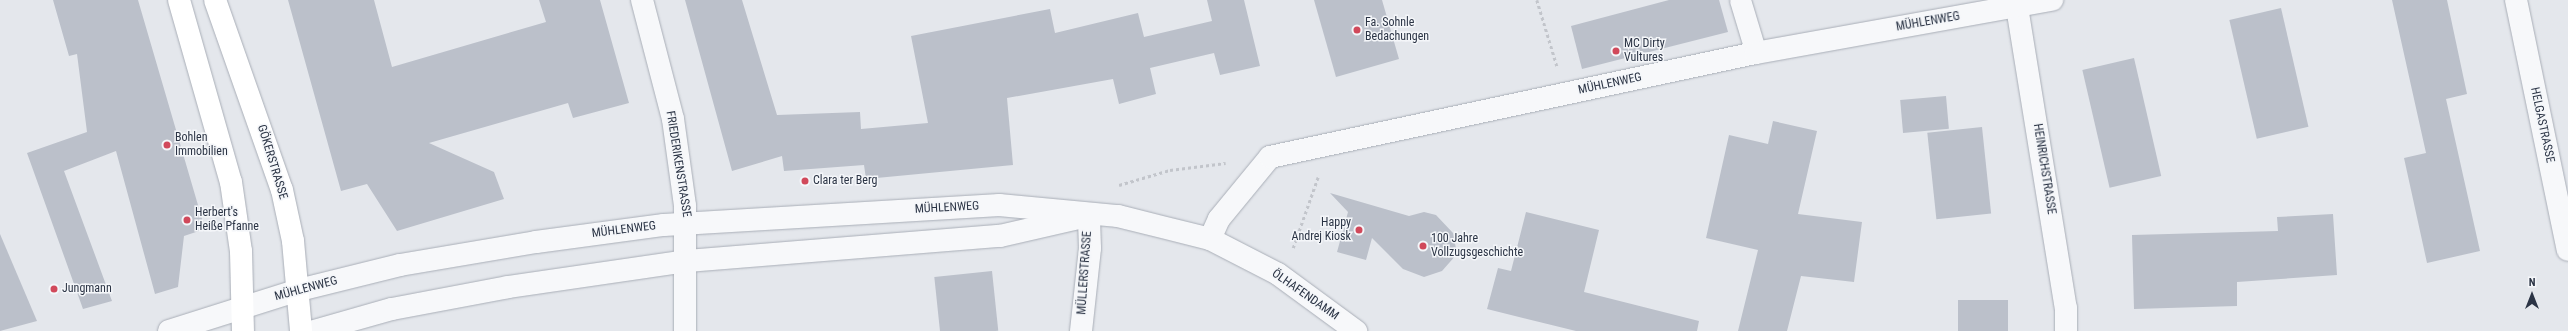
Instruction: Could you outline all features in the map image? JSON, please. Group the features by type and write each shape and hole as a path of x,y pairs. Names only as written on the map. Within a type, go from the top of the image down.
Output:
{"main road":[{"path":"179,0 231,182 244,306 243,331"},
{"name":"GÖKERSTRASSE","path":"215,0 282,190 299,290 301,331"}],"street":[{"name":"FRIEDERIKENSTRASSE","path":"642,0 673,119 687,224 685,331"},
{"name":"MÜHLENWEG","path":"1270,157 1756,53 2052,0"},
{"name":"HELGASTRASSE","path":"2516,0 2568,250"},
{"name":"HEINRICHSTRASSE","path":"2017,6 2066,308 2066,331"},
{"path":"1210,239 1219,219 1270,157"},
{"name":"MÜHLENWEG","path":"170,331 244,306 299,290 400,265 536,242 687,224 998,205 1159,224 1210,239 1254,260"},
{"name":"MÜHLENWEG","path":"314,331 392,309 500,288 687,261 1000,236 1089,216"},
{"name":"MÜLLERSTRASSE","path":"1081,331 1090,248 1089,216"},
{"name":"ÖLHAFENDAMM","path":"1254,260 1278,274 1356,331"}],"lane":[{"path":"1740,0 1756,53"}],"path":[{"path":"1538,0 1565,93"},
{"path":"1278,274 1294,246 1320,172 1314,148"},
{"path":"1089,216 1113,186 1170,170 1270,157"}],"building":[{"path":"53,0 138,0 205,229 184,236 178,287 155,294 116,151 64,171 112,301 83,309 27,153 87,132 77,54 69,56"},
{"path":"288,0 374,0 392,67 546,22 539,0 600,0 629,103 573,118 568,103 429,143 494,172 504,199 397,231 367,184 341,191"},
{"path":"685,0 742,0 777,115 860,112 861,129 928,123 911,36 1050,9 1055,33 1138,13 1144,37 1212,21 1207,0 1244,0 1260,66 1220,75 1214,53 1150,68 1156,94 1119,104 1113,79 1007,98 1013,165 866,179 864,165 784,171 782,156 732,171"},
{"name":"Fa. Sohnle Bedachungen","path":"1314,0 1382,0 1399,59 1336,77"},
{"name":"MC Dirty Vultures","path":"1669,0 1719,0 1728,32 1582,69 1571,26"},
{"path":"2392,0 2447,0 2467,94 2446,99 2480,251 2427,263 2404,158 2426,153"},
{"path":"2281,8 2308,127 2257,139 2229,20"},
{"path":"2134,58 2161,176 2110,188 2082,70"},
{"path":"1946,96 1949,129 1903,133 1900,100"},
{"path":"1773,121 1817,131 1798,214 1862,222 1854,282 1801,276 1787,331 1738,331 1758,250 1706,238 1729,135 1768,144"},
{"path":"1982,127 1991,214 1936,219 1927,133"},
{"path":"1330,193 1409,216 1424,212 1436,215 1453,233 1457,254 1442,271 1424,277 1403,269 1372,238 1366,260 1337,252 1348,212"},
{"path":"1526,212 1599,230 1584,292 1699,321 1697,331 1576,331 1487,309 1498,268 1511,271"},
{"path":"2333,214 2337,275 2237,282 2237,306 2134,309 2132,235 2278,231 2277,217"},
{"path":"0,234 37,321 0,331"},
{"path":"992,271 998,331 940,331 934,277"},
{"path":"1958,300 2008,300 2008,331 1958,331"}],"place":[{"name":"Fa. Sohnle Bedachungen","path":"1357,30"},
{"name":"MC Dirty Vultures","path":"1616,51"},
{"name":"Bohlen Immobilien","path":"167,145"},
{"name":"Clara ter Berg","path":"805,181"},
{"name":"Herbert's Heiße Pfanne","path":"187,220"},
{"name":"Happy Andrej Kiosk","path":"1359,230"},
{"name":"100 Jahre Vollzugsgeschichte","path":"1423,246"},
{"name":"Jungmann","path":"54,289"}]}
